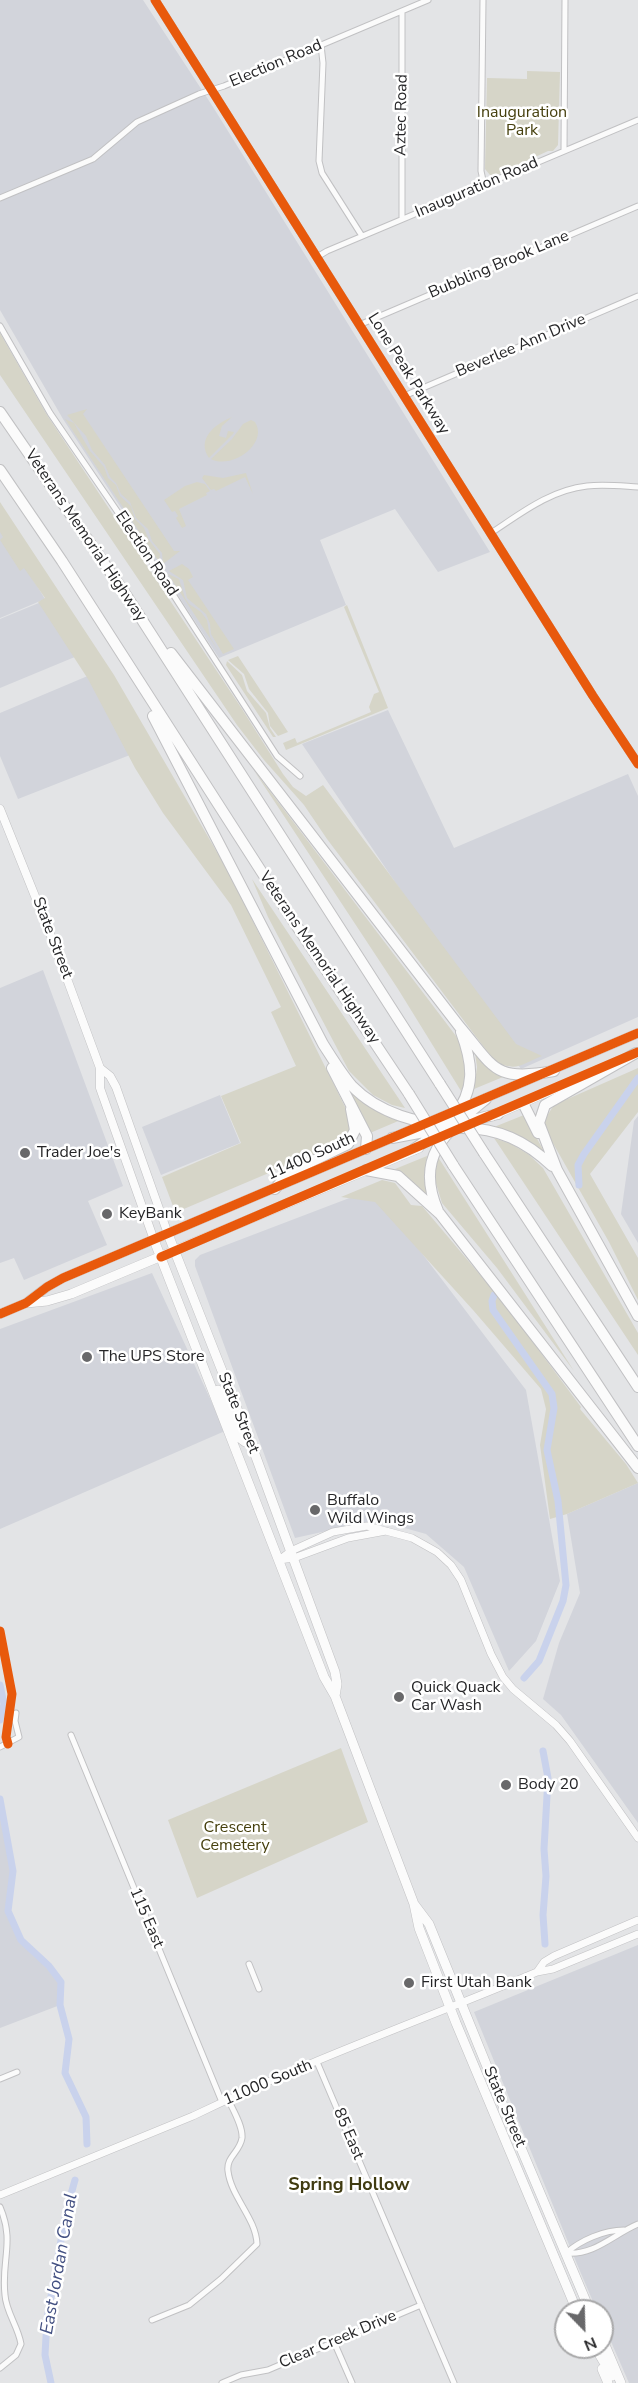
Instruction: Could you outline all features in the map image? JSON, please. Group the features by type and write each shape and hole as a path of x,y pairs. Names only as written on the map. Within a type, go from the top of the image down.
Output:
{"highway":[{"name":"Veterans Memorial Highway","path":"0,412 129,598 484,1153 638,1387"},
{"name":"Veterans Memorial Highway","path":"0,470 62,561 124,660 638,1446"},
{"path":"129,598 459,1026 494,1068 501,1072 530,1075 554,1071"},
{"path":"124,660 323,1044 351,1109 367,1136 366,1149"},
{"path":"440,1214 429,1175 434,1152 451,1128 467,1093 471,1069 470,1053 459,1026"},
{"path":"323,1044 344,1076 364,1097 388,1111 451,1128 492,1130 535,1150 556,1170"},
{"path":"637,1053 545,1105 539,1123 556,1170 638,1316"},
{"path":"414,1149 451,1128 486,1099"},
{"path":"523,1103 548,1149"},
{"path":"275,1189 296,1169 348,1144 355,1130 351,1109"},
{"path":"392,1138 451,1128 498,1114"},
{"path":"366,1170 398,1176 440,1214 638,1468"}],"main road":[{"name":"Lone Peak Parkway","path":"155,0 178,33 210,90 638,764"},
{"name":"State Street","path":"0,809 46,922 100,1068 99,1088 154,1240 324,1677 335,1696 414,1904 419,1928 572,2299"},
{"name":"11400 South","path":"26,1303 63,1278 638,1034"},
{"path":"498,1114 637,1053"},
{"name":"State Street","path":"100,1068 110,1076 117,1087 174,1251 292,1554 335,1672 337,1684 335,1696"},
{"name":"11400 South","path":"0,1314 26,1303 63,1297 414,1149"},
{"path":"204,1367 224,1400 241,1439 250,1442"},
{"name":"State Street","path":"414,1904 429,1923 585,2299"},
{"path":"599,2359 608,2383"},
{"path":"601,2359 615,2383"},
{"path":"611,2359 621,2383"}],"street":[{"name":"Election Road","path":"0,198 93,159 137,122 428,0"},
{"path":"483,0 481,171 484,185"},
{"path":"564,152 565,0"},
{"name":"Aztec Road","path":"402,11 402,219"},
{"path":"321,45 323,63 319,160 322,173 362,236"},
{"name":"Inauguration Road","path":"317,257 638,120"},
{"name":"Bubbling Brook Lane","path":"360,325 638,206"},
{"name":"Beverlee Ann Drive","path":"404,396 638,296"},
{"name":"Election Road","path":"0,326 50,413 158,571 277,756 300,776"},
{"path":"491,533 560,492 586,486 638,487"},
{"path":"279,1560 342,1529 372,1526 420,1541 437,1552 451,1565 465,1588 490,1654 503,1677 513,1689 556,1725 570,1741 638,1838"},
{"path":"0,1747 20,1737 15,1721 16,1713"},
{"name":"115 East","path":"71,1735 225,2100 240,2127 242,2138 228,2163 228,2175 255,2234 257,2244 221,2279 189,2305 152,2320"},
{"name":"11000 South","path":"537,1972 544,1962 554,1956 638,1920"},
{"name":"11000 South","path":"0,2195 193,2116 225,2100 317,2062 537,1972 553,1969 638,1934"},
{"path":"249,1964 259,1989"},
{"name":"85 East","path":"317,2062 454,2383"},
{"path":"0,2079 17,2072"},
{"path":"0,2207 9,2237 5,2297 21,2344 16,2355 0,2368"},
{"path":"566,2253 579,2254 615,2238 624,2230 638,2224"},
{"path":"566,2253 575,2244 612,2230 624,2230"},
{"name":"Clear Creek Drive","path":"222,2383 241,2375 263,2371 421,2305"},
{"path":"334,2342 352,2383"}],"shaded area":[{"path":"0,0 143,0 213,107 490,552 438,572 395,509 320,540 346,605 219,658 63,419 0,310"},
{"path":"0,525 45,599 0,618"},
{"path":"46,600 82,654 0,688 0,619"},
{"path":"90,675 135,753 18,799 0,756 0,713"},
{"path":"388,710 454,848 628,774 638,796 638,1017 521,1069 302,744"},
{"path":"43,970 123,1186 88,1201 107,1245 24,1280 14,1258 0,1263 0,988"},
{"path":"220,1095 240,1143 161,1175 142,1127"},
{"path":"638,1116 638,1243 621,1214 634,1121"},
{"path":"373,1189 526,1390 560,1581 536,1641 509,1671 464,1567 426,1534 376,1520 295,1538 195,1266 195,1260 200,1255"},
{"path":"152,1273 225,1431 0,1529 0,1329"},
{"path":"638,1483 638,1823 561,1715 543,1699 559,1643 580,1593 567,1514"},
{"path":"0,1799 13,1871 8,1911 21,1940 49,1966 61,1982 60,2005 0,2028"},
{"path":"638,1945 638,2383 629,2383 614,2349 614,2299 592,2299 474,2012"}],"green space":[{"name":"Inauguration Park","path":"527,71 560,72 558,145 553,151 548,151 499,174 490,175 485,169 487,78 527,79"},
{"path":"0,333 47,415 283,774 293,787 306,796 323,785 516,1044 542,1056 514,1067 495,1062 327,839 304,805 237,725 0,375"},
{"path":"87,409 83,414 174,551 180,551 163,564 162,553 152,541 148,529 136,518 130,502 121,494 105,465 92,450 86,436 67,415"},
{"path":"232,417 222,426 219,436 226,438 228,431 234,432 233,434 209,458 205,445 209,433"},
{"path":"65,419 74,423 90,451 104,467 108,478 116,485 120,496 131,506 135,519 144,528 149,540 160,554 159,562"},
{"path":"251,420 255,422 258,430 257,439 246,453 228,461 211,459 232,439 243,424"},
{"path":"246,473 253,494 245,477 216,491 211,490 202,478 204,475 223,478"},
{"path":"197,482 205,484 210,491 206,493 207,495 179,509 186,526 182,528 175,511 172,512 164,500 185,486"},
{"path":"0,502 114,675 228,871 350,1117 350,1135 342,1142 179,1211 173,1206 162,1177 241,1143 221,1096 296,1066 271,1012 281,1007 231,905 163,813 135,768 88,679 38,602 45,598 24,568 20,571 0,540 3,537 0,532"},
{"path":"182,564 189,569 193,577 188,580 234,649 223,654 211,634 206,614 187,598 183,580 169,571"},
{"path":"168,574 179,579 189,604 201,612 207,620 210,637 221,655"},
{"path":"347,605 388,708 286,750 283,743 295,738 297,743 371,712 369,707 374,694 379,692 344,607"},
{"path":"238,656 288,732 278,736 270,726 268,713 249,689 244,674 228,660"},
{"path":"227,661 242,675 247,691 266,713 270,728 276,737 273,737 226,665"},
{"path":"253,769 456,1036 466,1063 461,1091 398,989"},
{"path":"252,879 405,1108 392,1105 373,1095 349,1071 268,917"},
{"path":"475,1053 493,1071 503,1077 474,1089 477,1067"},
{"path":"638,1068 638,1112 590,1174 638,1258 638,1300 543,1122 554,1105"},
{"path":"348,1088 403,1119 370,1133"},
{"path":"524,1115 546,1155 521,1137 494,1127"},
{"path":"494,1138 511,1144 528,1154 543,1168 638,1333 638,1355"},
{"path":"427,1156 424,1178 429,1200 395,1169"},
{"path":"438,1157 574,1371 497,1268 442,1203 434,1177"},
{"path":"382,1180 395,1183 411,1205 422,1206 503,1302 581,1407 580,1409 626,1464 638,1483 567,1514 550,1519 540,1445 546,1409 541,1389 375,1202 341,1197"},
{"name":"Crescent Cemetery","path":"341,1748 368,1822 197,1898 168,1820"}],"waterway":[{"path":"579,1185 578,1165 584,1154 638,1078"},
{"path":"494,1295 493,1310 552,1394 554,1408 547,1450 558,1501 566,1585 563,1601 539,1661 524,1678"},
{"name":"East Jordan Canal","path":"0,1685 4,1704 0,1720"},
{"path":"543,1751 548,1778 544,1849 545,1944"},
{"name":"East Jordan Canal","path":"0,1799 13,1871 8,1911 21,1940 49,1966 61,1982 60,2005 69,2039 65,2073 86,2117 87,2144"},
{"name":"East Jordan Canal","path":"51,2383 45,2355 47,2319 66,2212 75,2180"}],"cycle path":[{"path":"155,0 638,764"},
{"path":"0,1314 26,1303 63,1278 638,1033"},
{"path":"161,1257 638,1052"},
{"path":"0,1631 12,1694 6,1737 8,1744"}],"place":[{"name":"Trader Joe's","path":"25,1153"},
{"name":"KeyBank","path":"107,1214"},
{"name":"The UPS Store","path":"87,1357"},
{"name":"Buffalo Wild Wings","path":"315,1510"},
{"name":"Quick Quack Car Wash","path":"399,1697"},
{"name":"Body 20","path":"506,1785"},
{"name":"First Utah Bank","path":"409,1983"}],"district":[{"name":"Spring Hollow","path":"349,2186"}]}
